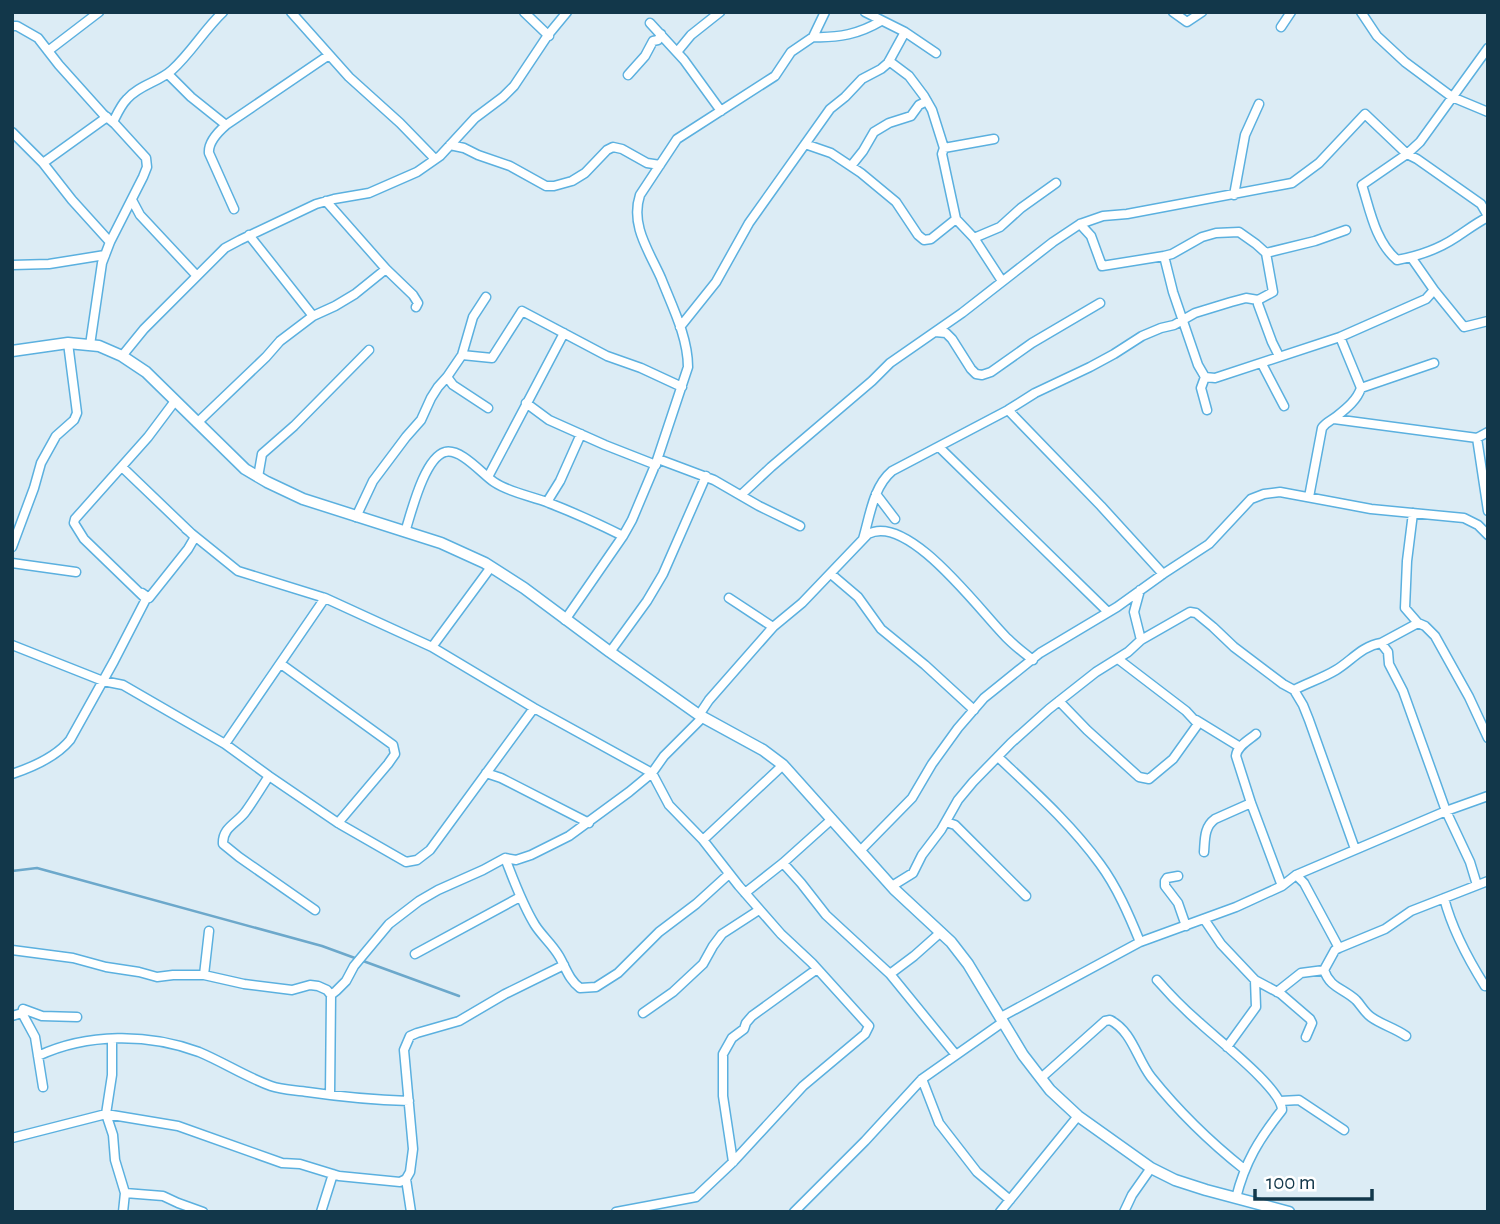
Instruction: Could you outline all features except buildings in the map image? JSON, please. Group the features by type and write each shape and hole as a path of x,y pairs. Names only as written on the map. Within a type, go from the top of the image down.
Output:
{"street":[{"path":"48,51 99,12"},
{"path":"43,163 110,120 125,100 135,92 168,74 223,12"},
{"path":"291,12 349,77 435,159"},
{"path":"524,12 549,36"},
{"path":"122,356 144,329 225,248 326,201 369,193 417,172 435,159 475,118 514,86 567,12"},
{"path":"677,52 691,35 720,12"},
{"path":"565,620 623,536 657,462 688,367 688,355 680,327 641,236 636,204 677,139 775,76 792,52 813,37 825,12"},
{"path":"865,12 905,32 936,53"},
{"path":"1173,12 1187,22 1202,12"},
{"path":"1281,27 1291,12"},
{"path":"1361,12 1377,36 1405,62 1452,97 1488,112"},
{"path":"813,37 831,38 864,31 881,21"},
{"path":"650,23 661,38 677,52 721,111"},
{"path":"12,26 38,38 59,65 146,158 143,177 102,263 90,345"},
{"path":"680,327 716,282 749,223 830,108 862,79 881,69 889,61 905,32"},
{"path":"628,75 645,56 650,44 661,38"},
{"path":"741,495 890,363 1080,224 1103,216 1127,214 1293,183 1320,163 1365,114 1407,154 1481,204 1488,216 1452,240 1423,254 1397,260 1390,254 1376,229 1362,185 1407,154 1420,142 1488,48"},
{"path":"234,209 209,153 209,147 226,125 329,55"},
{"path":"889,61 909,76 932,110 944,148 942,154 956,219 974,239 1002,281"},
{"path":"168,74 226,125"},
{"path":"851,166 874,132 889,123 911,116 919,105 927,101"},
{"path":"1234,195 1245,135 1259,104"},
{"path":"12,132 43,163 110,242"},
{"path":"944,148 994,139"},
{"path":"805,144 831,153 896,202 924,240 931,239 956,219"},
{"path":"450,145 510,166 546,186 572,181 585,173 613,147 647,163 660,165"},
{"path":"974,239 1000,228 1021,208 1056,183"},
{"path":"132,200 140,215 197,276"},
{"path":"326,201 386,269 413,295 418,303 416,307"},
{"path":"124,216 140,215"},
{"path":"863,539 876,494 884,478 892,471 1035,393 1114,354 1142,336 1174,325 1195,313 1246,298 1258,300 1273,292 1266,253 1239,232 1202,237 1164,256 1102,266 1091,236 1080,224"},
{"path":"1266,253 1346,230"},
{"path":"249,235 313,316"},
{"path":"12,265 49,264 105,255"},
{"path":"1164,256 1182,319 1205,377"},
{"path":"1411,257 1464,327 1488,321"},
{"path":"197,423 281,341 313,316 335,306 386,269"},
{"path":"1205,377 1215,378 1340,337 1426,299 1434,290"},
{"path":"356,517 373,481 421,420 431,398 462,355 472,317 486,297"},
{"path":"1258,300 1279,356"},
{"path":"935,332 946,333 971,369 982,375 991,372 1032,343 1100,303"},
{"path":"462,355 492,358 522,311 607,356 682,387"},
{"path":"488,477 564,333"},
{"path":"1340,337 1361,388"},
{"path":"12,547 41,463 56,436 75,420 68,342"},
{"path":"12,351 68,342 99,346 122,356 146,372 244,468 258,477 303,499 465,553 524,588 701,716 763,750 783,765 892,886 941,932 968,964 1023,1055 1050,1090 1078,1116 1151,1168 1175,1180 1273,1210 1289,1212"},
{"path":"258,477 262,454 294,426 369,349"},
{"path":"1309,497 1322,428 1326,423 1355,400 1361,388 1434,363"},
{"path":"1262,364 1284,406"},
{"path":"1205,377 1201,388 1207,410"},
{"path":"445,380 488,408"},
{"path":"12,774 47,759 66,745 74,735 146,599 84,539 74,523 175,401"},
{"path":"526,403 548,420 605,445 706,476 800,526"},
{"path":"1008,410 1163,574"},
{"path":"1334,419 1477,438 1488,432"},
{"path":"547,502 560,481 581,434"},
{"path":"1477,438 1488,511"},
{"path":"939,447 1108,612"},
{"path":"405,532 420,485 434,461 442,453 449,452 477,467 498,484 547,502 623,536"},
{"path":"122,467 195,537 149,598 131,585"},
{"path":"610,652 663,574 706,476"},
{"path":"860,851 912,798 958,728 994,689 1040,653 1119,605 1209,544 1251,499 1280,492 1371,509 1464,518 1478,525 1488,535"},
{"path":"876,494 895,519"},
{"path":"1413,513 1405,608 1435,636 1488,738"},
{"path":"186,529 239,571 325,598 432,647 534,708 652,773 669,805 703,840 744,893 869,1026 864,1034 803,1086 733,1162 696,1197 616,1212"},
{"path":"331,995 346,981 354,965 389,924 419,901 505,858 516,860 546,849 629,793 652,773 701,716 709,700 774,627 875,530 905,539 923,551 945,570 1007,639 1033,660"},
{"path":"12,563 76,572"},
{"path":"432,647 491,567"},
{"path":"831,573 858,597 881,629 974,710"},
{"path":"1140,590 1134,612 1141,640"},
{"path":"225,744 325,598"},
{"path":"729,598 774,627"},
{"path":"1119,605 1134,612"},
{"path":"892,886 913,873 958,800 1011,743 1096,672 1118,659 1141,640 1190,612 1196,613 1234,647 1294,690 1309,720 1355,849"},
{"path":"1294,690 1336,670 1374,644 1381,643 1418,623"},
{"path":"1381,643 1388,652 1389,664 1403,691 1446,811 1470,862 1477,885"},
{"path":"12,645 103,681 123,685 225,744 338,823 406,862 417,860 430,850 534,708"},
{"path":"1118,659 1196,720 1240,747"},
{"path":"281,664 393,745 395,754 388,764 338,823"},
{"path":"1059,701 1105,747 1143,779 1149,779 1173,759 1198,723 1196,720"},
{"path":"1256,734 1240,747 1236,756 1282,886"},
{"path":"998,757 1042,798 1101,865 1124,905 1140,942"},
{"path":"703,840 783,765"},
{"path":"486,773 589,822"},
{"path":"269,776 244,814 228,828 223,844 315,910"},
{"path":"794,1212 922,1079 1002,1020 1140,942 1236,907 1282,886 1296,875 1355,849 1488,796"},
{"path":"1204,852 1207,827 1210,823 1251,803"},
{"path":"744,893 783,863 832,819"},
{"path":"946,822 955,825 1026,897"},
{"path":"505,858 520,897 537,927 552,946 573,983 580,988 596,987 618,973 659,932 729,874"},
{"path":"783,863 826,915 890,974 956,1055"},
{"path":"1296,875 1304,883 1339,948"},
{"path":"1178,876 1165,881 1178,903 1186,926"},
{"path":"1406,1036 1372,1018 1357,1000 1327,979 1324,970 1335,950 1385,929 1411,911 1488,881"},
{"path":"415,954 520,897"},
{"path":"1444,898 1451,920 1485,986"},
{"path":"643,1013 673,992 703,964 722,934 759,910"},
{"path":"1205,919 1221,944 1255,980 1274,990 1310,1019 1312,1023 1306,1037"},
{"path":"204,975 209,931"},
{"path":"890,974 941,932"},
{"path":"12,950 72,958 156,978 204,975 244,984 292,990 310,985 327,990 331,995 330,1095"},
{"path":"12,1138 106,1114 178,1126 282,1163 300,1164 333,1174 400,1182 406,1179 410,1172 413,1149 404,1050 410,1036 459,1021 505,994 564,965"},
{"path":"733,1162 723,1096 723,1054 732,1038 744,1029 752,1016 817,969"},
{"path":"1256,993 1274,990 1301,973 1324,970"},
{"path":"1157,980 1200,1024 1264,1082 1280,1101 1282,1111 1257,1144 1244,1169 1236,1198"},
{"path":"1227,1047 1256,1007 1255,980"},
{"path":"12,1017 22,1013 23,1009 42,1016 77,1017"},
{"path":"22,1013 35,1037 43,1087"},
{"path":"1041,1078 1105,1021 1110,1020 1120,1026 1150,1075 1182,1114 1244,1169"},
{"path":"112,1039 112,1075 106,1114 125,1194 123,1212"},
{"path":"38,1056 52,1049 91,1040 157,1041 201,1053 273,1086 366,1099 409,1101"},
{"path":"922,1079 939,1123 976,1172 1010,1200"},
{"path":"1280,1101 1299,1100 1344,1130"},
{"path":"1000,1212 1078,1116"},
{"path":"1124,1212 1151,1168"},
{"path":"321,1212 333,1174"},
{"path":"406,1179 411,1212"},
{"path":"125,1194 163,1196 203,1212"}],"waterway":[{"path":"12,871 37,868 322,946 459,996"}]}
